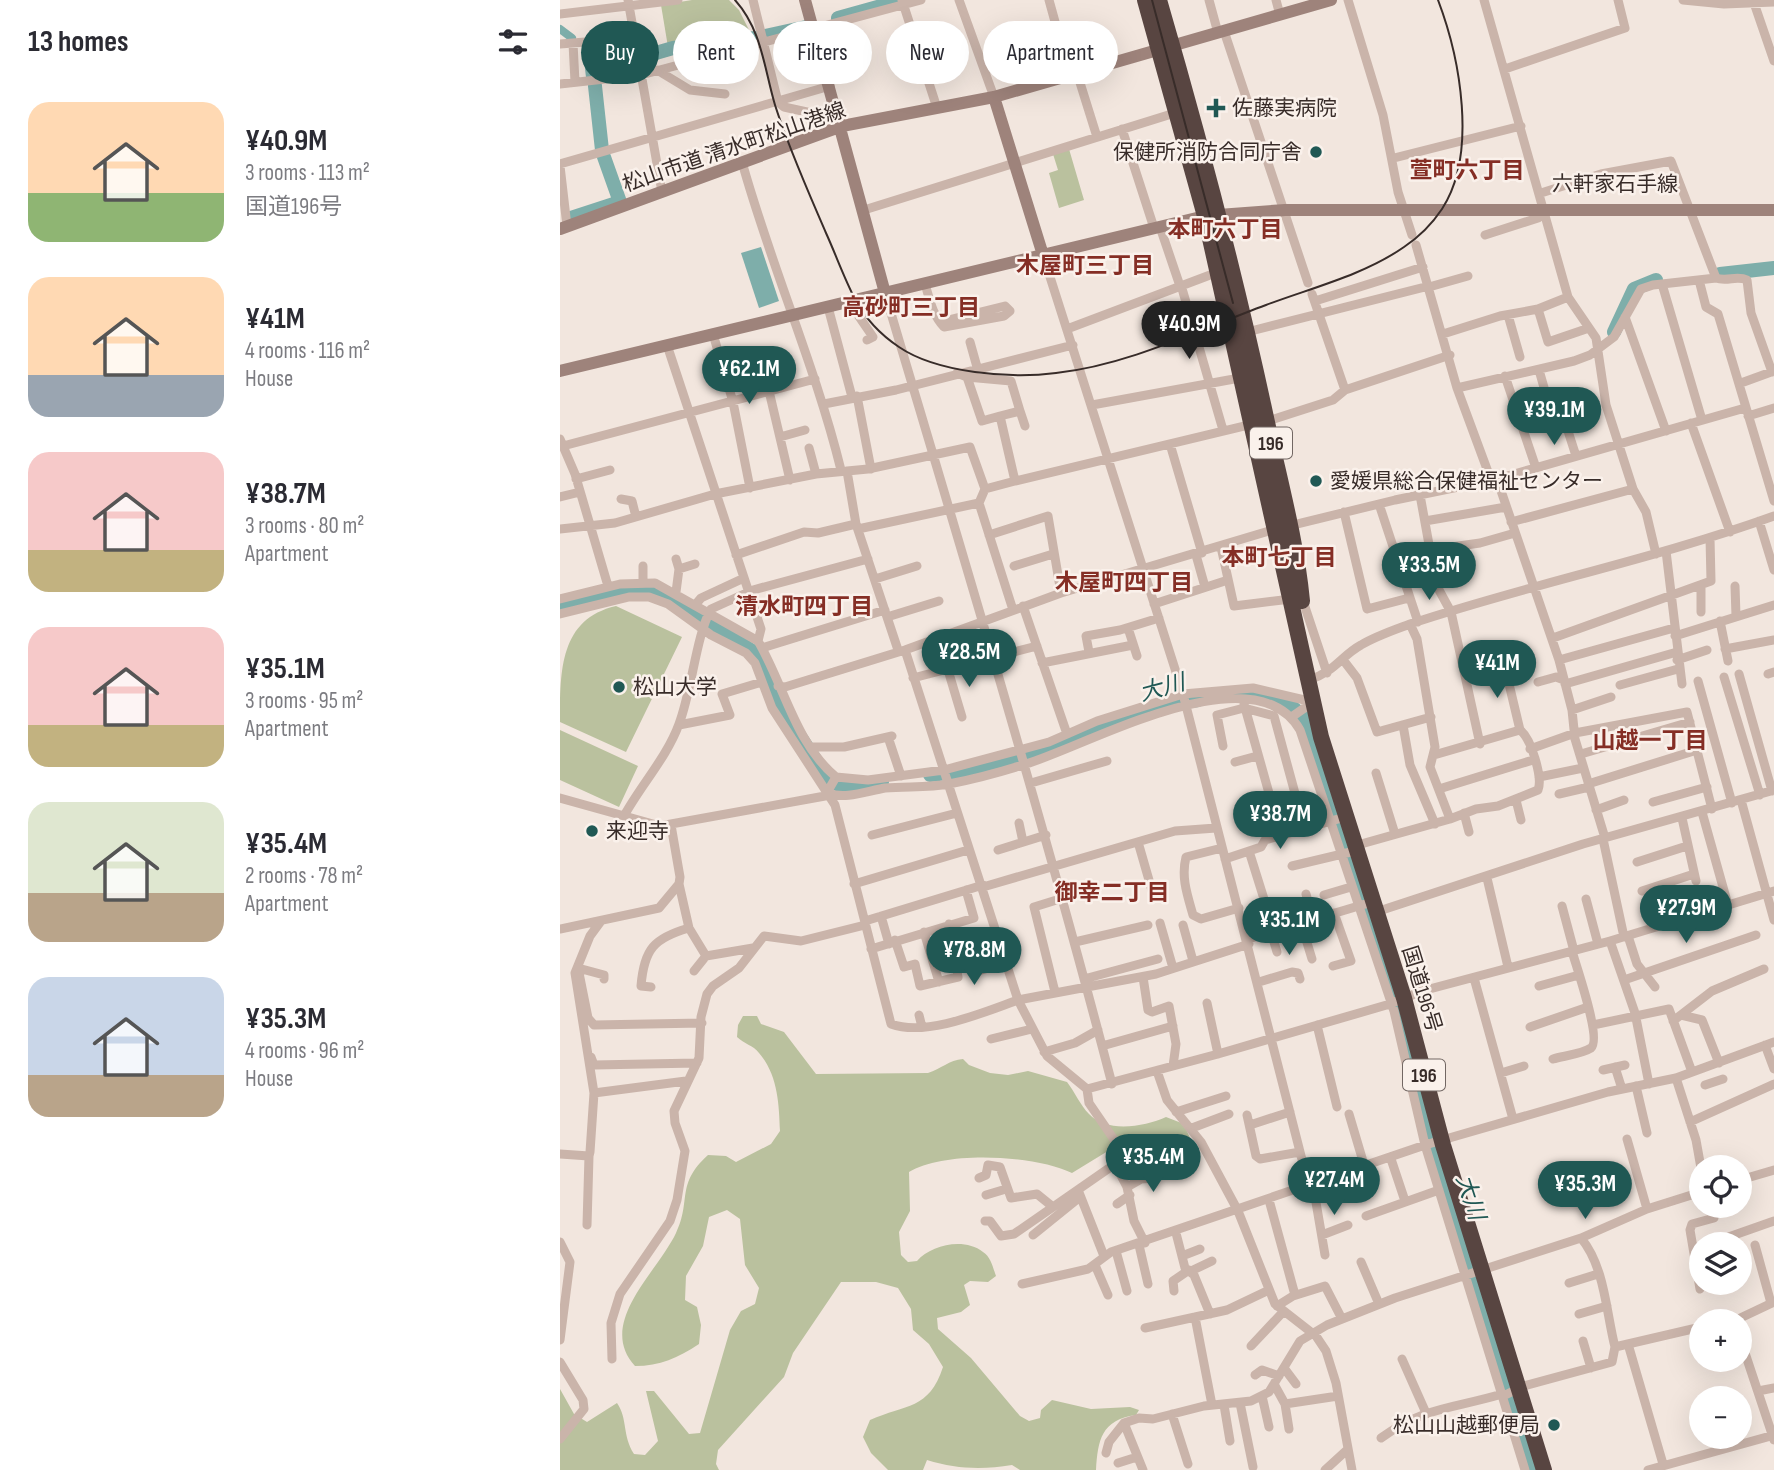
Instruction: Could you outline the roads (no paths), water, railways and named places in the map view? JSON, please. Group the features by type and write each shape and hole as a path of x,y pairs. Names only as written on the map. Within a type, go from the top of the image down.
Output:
{"highway":[{"name":"国道196号","path":"1145,0 1166,48"},
{"name":"国道196号","path":"1160,0 1166,48 1247,332 1249,376"},
{"name":"国道196号","path":"1214,214 1219,272 1260,421 1296,597 1309,680 1300,710 1397,1001 1432,1143 1509,1394 1542,1470"}],"main road":[{"path":"805,0 811,21"},
{"name":"松山市道 清水町松山港線","path":"1118,62 1331,0"},
{"name":"松山市道 清水町松山港線","path":"563,228 841,123 994,97 1041,84"},
{"path":"830,86 885,293"},
{"path":"994,97 1043,256"},
{"name":"六軒家石手線","path":"560,371 1043,256 1214,214 1238,205 1403,207 1543,202 1774,210"},
{"name":"六軒家石手線","path":"1688,207 1774,203"}],"street":[{"path":"560,14 629,3 678,0"},
{"path":"753,0 778,102 784,107 841,123"},
{"path":"843,21 903,2 921,0"},
{"path":"959,0 994,97"},
{"path":"1049,0 1056,21"},
{"path":"1209,0 1284,207 1308,283"},
{"path":"1276,0 1280,15"},
{"path":"1348,0 1394,158 1403,207 1450,355 1457,388 1506,507 1532,586 1553,638 1626,936 1637,964 1655,987"},
{"path":"1483,0 1543,202 1568,298 1589,328 1598,348 1601,380 1618,444 1633,489 1646,512 1661,552 1682,684"},
{"path":"1505,69 1625,29 1618,0"},
{"path":"1683,0 1774,2"},
{"path":"903,2 937,108"},
{"path":"1753,2 1774,61"},
{"path":"629,3 632,21"},
{"path":"659,69 773,40"},
{"path":"560,44 581,42"},
{"path":"573,43 575,82"},
{"path":"659,71 690,90 725,94"},
{"path":"560,84 581,81"},
{"path":"643,84 662,192"},
{"path":"1077,84 1097,137"},
{"path":"563,228 560,165 830,86"},
{"path":"864,210 1183,110"},
{"path":"1394,158 1521,126"},
{"path":"1122,129 1181,286 1223,430"},
{"path":"1485,234 1538,218 1543,202 1601,174 1671,160 1716,278"},
{"path":"743,162 791,315 824,404 857,526 886,614 913,678 1018,1000 1044,1052 1054,1064 1087,1089 1089,1102 1115,1141 1115,1164 1128,1191 1142,1244 1148,1284"},
{"path":"1043,256 1184,701 1311,1186 1325,1255"},
{"path":"1345,390 1313,297 1423,267"},
{"path":"1068,329 1219,272"},
{"path":"1247,332 1468,276"},
{"path":"1457,388 1583,358 1614,337 1637,292 1646,286 1716,278 1724,281 1739,278 1747,280 1751,313 1773,371 1741,383"},
{"path":"1699,280 1706,307 1718,314 1741,383 1774,501"},
{"path":"925,284 934,316 944,327 1004,316 1010,311 1004,306 940,322"},
{"path":"1662,284 1703,420"},
{"path":"885,293 947,511 1055,866 1112,1084"},
{"path":"1443,334 1538,309 1568,298"},
{"path":"849,302 873,337 867,340"},
{"path":"828,307 855,396 871,468"},
{"path":"1538,309 1548,342 1589,328"},
{"path":"1507,315 1520,357"},
{"path":"1625,317 1665,431"},
{"path":"713,334 733,402 750,488"},
{"path":"970,342 977,367"},
{"path":"667,345 761,629 760,644 778,686 838,797 946,777 1024,758 1184,701"},
{"path":"824,404 912,386 977,367 1073,345"},
{"path":"985,489 1109,460 1333,400 1345,390 1450,355"},
{"path":"1539,370 1545,391"},
{"path":"957,373 967,377 1011,381 1025,426"},
{"path":"1091,405 1249,376"},
{"path":"1506,376 1536,468"},
{"path":"967,377 982,421 1020,411"},
{"path":"608,586 576,479 562,443 690,414 815,379"},
{"path":"769,391 790,480"},
{"path":"1560,406 1576,456"},
{"path":"778,686 785,687 901,650 1061,593 1283,528 1494,480 1703,420 1774,408"},
{"path":"1000,416 1015,481"},
{"path":"1691,423 1730,532"},
{"path":"780,437 805,430"},
{"path":"1170,444 1205,587"},
{"path":"560,530 636,517 715,494 816,474 871,468 970,447 981,485 985,489"},
{"path":"809,449 816,474"},
{"path":"576,479 610,470"},
{"path":"985,489 979,503 1013,610"},
{"path":"1511,522 1633,489"},
{"path":"560,497 580,492"},
{"path":"1420,495 1430,550 1480,543 1515,533"},
{"path":"621,499 632,500 636,517"},
{"path":"736,555 804,533 818,533 947,511 979,503"},
{"path":"1380,504 1414,623 1431,717 1434,755 1430,767 1450,819"},
{"path":"1425,521 1506,507"},
{"path":"1344,512 1367,609 1409,598"},
{"path":"989,535 1048,516 1061,593"},
{"path":"1309,680 1327,673 1361,645 1414,623 1532,586 1710,538 1774,516"},
{"path":"1759,522 1774,570"},
{"path":"1553,638 1711,581 1710,538"},
{"path":"1221,547 1234,606 1296,597 1327,673"},
{"path":"1014,566 1053,554"},
{"path":"624,816 645,779 667,751 679,725 711,609 749,592 868,559"},
{"path":"676,592 678,564 695,564"},
{"path":"643,566 643,582"},
{"path":"875,579 917,566"},
{"path":"696,604 701,598 744,578"},
{"path":"1433,579 1451,612 1480,744"},
{"path":"1154,604 1228,580"},
{"path":"560,599 608,586 643,582 676,592 696,604 706,622 755,663 772,708 833,785 835,805 854,884 891,1024 905,1028 961,1020 1018,1000 1055,992 1158,959"},
{"path":"1701,585 1701,612"},
{"path":"1735,586 1736,616"},
{"path":"560,614 638,596 668,604 760,644 939,601"},
{"path":"1559,660 1720,621 1774,605"},
{"path":"1023,606 1067,734"},
{"path":"1089,652 1086,636 1128,628 1159,618"},
{"path":"1720,621 1728,661"},
{"path":"1128,628 1137,656"},
{"path":"1725,649 1774,640"},
{"path":"1042,663 1133,645"},
{"path":"913,678 1037,646"},
{"path":"1620,685 1707,650"},
{"path":"1538,682 1556,677 1564,682 1677,660"},
{"path":"1344,661 1357,678 1377,732 1431,717"},
{"path":"1292,866 1349,852 1395,834 1534,794 1540,786 1539,777 1524,732 1520,730 1504,663"},
{"path":"948,670 962,717"},
{"path":"1086,982 1143,977 1313,919 1487,878 1604,839 1773,791 1738,674"},
{"path":"1724,677 1760,795"},
{"path":"1698,681 1770,892 1774,920"},
{"path":"679,725 730,715 722,694 762,682"},
{"path":"1223,746 1217,715 1244,697 1263,690 1300,710"},
{"path":"1244,697 1257,756 1281,836"},
{"path":"1244,697 1274,716 1296,797 1272,807"},
{"path":"560,798 653,825 671,825 833,785 901,776 946,777 1024,758 1067,734 1134,708 1244,697 1300,710"},
{"path":"1572,710 1611,697"},
{"path":"1225,859 1261,847 1265,840 1337,820 1300,730 1300,710"},
{"path":"1530,749 1575,733 1687,712 1712,808"},
{"path":"1581,754 1690,722"},
{"path":"1403,725 1410,765 1435,824"},
{"path":"1434,755 1480,744 1520,730"},
{"path":"811,747 844,747 890,736 901,776"},
{"path":"1559,794 1697,750"},
{"path":"1235,762 1257,756"},
{"path":"1031,783 1101,760"},
{"path":"1439,789 1533,760"},
{"path":"1539,777 1583,768"},
{"path":"1376,773 1395,834"},
{"path":"1653,802 1707,787"},
{"path":"1516,800 1521,820"},
{"path":"1596,810 1624,800"},
{"path":"1702,812 1728,905"},
{"path":"872,835 957,813"},
{"path":"1464,813 1469,832"},
{"path":"1642,891 1695,878 1682,818"},
{"path":"1019,823 1023,842"},
{"path":"671,825 679,884 689,928 706,956"},
{"path":"612,1359 611,1323 620,1294 670,1221 677,1200 685,1151 675,1123 674,1111 686,1081 697,1063 702,1044 704,1004 712,986 739,968 764,936 801,942 966,890 1175,831 1216,828"},
{"path":"998,850 1046,835"},
{"path":"1138,842 1152,879 1153,894"},
{"path":"1637,862 1687,846"},
{"path":"1222,848 1186,857 1184,861 1183,879 1193,915 1201,919 1239,908"},
{"path":"854,884 968,850"},
{"path":"1249,851 1277,952"},
{"path":"1349,852 1351,887 1367,906"},
{"path":"1487,878 1508,967"},
{"path":"560,929 659,908 679,884"},
{"path":"1324,895 1351,887"},
{"path":"871,949 974,918 966,890"},
{"path":"1087,1089 1219,1054 1770,892"},
{"path":"1306,894 1313,919"},
{"path":"1055,992 1034,907 1063,898"},
{"path":"1586,899 1598,944"},
{"path":"1553,1059 1592,1047 1593,1025 1562,906"},
{"path":"1333,966 1351,961 1334,913"},
{"path":"881,916 904,967 915,964 920,986 958,977 949,924"},
{"path":"587,1225 594,1093 575,979 590,936 601,921"},
{"path":"1160,923 1173,968"},
{"path":"1301,923 1312,959"},
{"path":"1075,943 1148,925"},
{"path":"1183,925 1193,961"},
{"path":"651,987 641,986 654,943 660,937 689,928"},
{"path":"924,932 939,982"},
{"path":"1623,980 1756,935"},
{"path":"1609,941 1635,1013 1649,1084"},
{"path":"694,971 706,956 753,948"},
{"path":"956,968 968,960 974,972 1007,963"},
{"path":"578,968 604,975 604,979"},
{"path":"578,968 588,1018 594,1025 702,1023"},
{"path":"1677,1018 1712,991 1764,969"},
{"path":"1259,982 1292,971 1298,973 1300,979"},
{"path":"1539,986 1578,975"},
{"path":"1143,977 1148,1010 1153,1012 1169,1006 1175,1051 1173,1066"},
{"path":"1475,978 1513,1119"},
{"path":"1211,1007 1219,1054"},
{"path":"1530,1027 1588,1007"},
{"path":"1593,1025 1635,1013 1668,1009 1677,1018 1692,1072"},
{"path":"919,1015 922,1027"},
{"path":"1677,1018 1702,1020 1719,1080 1705,1085"},
{"path":"1317,1025 1337,1107"},
{"path":"1102,1046 1172,1026"},
{"path":"582,1028 593,1065 697,1063"},
{"path":"991,1039 1032,1029"},
{"path":"1044,1052 1074,1043 1098,1030"},
{"path":"1022,1284 1095,1265 1104,1256 1116,1251 1176,1233 1432,1143 1622,1089 1676,1078 1769,1044 1774,1069"},
{"path":"1175,1051 1186,1063"},
{"path":"1501,1073 1524,1066"},
{"path":"1603,1070 1620,1066 1622,1089"},
{"path":"1157,1071 1167,1100 1192,1128 1238,1211 1269,1290 1280,1309 1320,1340 1331,1362 1352,1470"},
{"path":"1676,1078 1698,1155"},
{"path":"594,1093 686,1081"},
{"path":"1690,1122 1774,1084"},
{"path":"1636,1086 1647,1133"},
{"path":"1176,1112 1226,1096"},
{"path":"1290,1112 1248,1120 1256,1156 1260,1159 1300,1152"},
{"path":"1192,1128 1229,1114"},
{"path":"1349,1114 1365,1168"},
{"path":"1627,1139 1647,1209"},
{"path":"1432,1143 1439,1190 1452,1206"},
{"path":"560,1146 589,1154"},
{"path":"560,1154 589,1154"},
{"path":"1391,1159 1405,1202"},
{"path":"1033,1235 1115,1164"},
{"path":"979,1178 986,1175 988,1166 1000,1167 1011,1198 1037,1194 1053,1207"},
{"path":"1752,1176 1774,1170"},
{"path":"1117,1204 1128,1191 1145,1178 1153,1179 1158,1172"},
{"path":"986,1195 1006,1189"},
{"path":"1366,1216 1439,1190"},
{"path":"985,1221 990,1222 998,1234 1007,1236 1022,1230 1053,1207 1079,1194"},
{"path":"1079,1194 1104,1256"},
{"path":"1106,1453 1109,1442 1124,1423 1212,1405 1240,1404 1262,1396 1279,1376 1300,1341 1342,1319 1472,1272 1581,1238 1647,1209 1689,1196"},
{"path":"1269,1200 1295,1296"},
{"path":"1689,1232 1692,1224 1714,1218"},
{"path":"1743,1232 1774,1221"},
{"path":"1322,1235 1349,1225"},
{"path":"1176,1233 1182,1256 1210,1314"},
{"path":"1381,1438 1407,1419 1509,1394 1524,1386 1612,1362 1615,1348 1607,1306 1592,1255 1581,1238"},
{"path":"560,1242 570,1262 560,1340"},
{"path":"1752,1313 1773,1303 1755,1245"},
{"path":"1182,1256 1200,1249"},
{"path":"1116,1251 1128,1291"},
{"path":"1174,1291 1174,1281 1212,1261"},
{"path":"1362,1262 1379,1304"},
{"path":"1095,1265 1108,1295"},
{"path":"1569,1283 1598,1274"},
{"path":"1251,1346 1280,1309 1295,1296 1325,1286 1342,1319"},
{"path":"1145,1328 1242,1305 1269,1290"},
{"path":"1578,1314 1607,1306"},
{"path":"1195,1317 1212,1405"},
{"path":"1615,1348 1689,1330"},
{"path":"1583,1341 1591,1368"},
{"path":"1628,1344 1663,1464"},
{"path":"1402,1359 1426,1413"},
{"path":"560,1362 583,1400 584,1409 560,1439"},
{"path":"1255,1375 1262,1370 1296,1384"},
{"path":"1648,1470 1773,1437 1752,1372"},
{"path":"1279,1376 1289,1429"},
{"path":"1758,1391 1774,1388"},
{"path":"1509,1394 1525,1470"},
{"path":"1262,1396 1269,1427"},
{"path":"1285,1404 1338,1396"},
{"path":"1240,1404 1253,1467"},
{"path":"1224,1405 1230,1441"},
{"path":"1172,1414 1188,1464"},
{"path":"1124,1423 1143,1470"},
{"path":"1325,1470 1348,1449"},
{"path":"1118,1463 1137,1457"}],"water":[{"path":"761,247 779,301 759,308 741,253"}],"waterway":[{"path":"838,18 899,1"},
{"path":"560,29 572,38"},
{"path":"765,36 773,34"},
{"path":"659,52 673,48"},
{"path":"595,86 602,150"},
{"path":"571,218 620,202 604,157"},
{"path":"1720,274 1774,268"},
{"path":"1614,332 1634,289 1656,280"},
{"name":"大川","path":"560,607 636,590 662,595 694,612 761,657 780,706 828,779 843,787 882,782"},
{"name":"大川","path":"1232,696 1263,697 1283,702 1292,707 1306,722 1399,1009 1435,1158 1469,1265"},
{"name":"大川","path":"930,775 1012,762 1137,715 1198,700"},
{"name":"大川","path":"1474,1280 1532,1470"}],"tram line":[{"path":"735,0 757,37 775,105 793,154 847,283 864,313 886,337 915,356 933,363 975,372 1018,375 1083,369 1137,355 1355,273 1388,257 1420,235 1442,209 1453,187 1460,161 1462,106 1453,49 1438,0"},
{"path":"1152,0 1233,303"}],"place":[{"name":"佐藤実病院","path":"1216,108"},
{"name":"保健所消防合同庁舎","path":"1316,152"},
{"name":"愛媛県総合保健福祉センター","path":"1316,481"},
{"name":"松山大学","path":"619,687"},
{"name":"来迎寺","path":"592,831"},
{"name":"松山山越郵便局","path":"1554,1425"}],"district":[{"name":"萱町六丁目","path":"1467,170"},
{"name":"本町六丁目","path":"1225,229"},
{"name":"木屋町三丁目","path":"1085,265"},
{"name":"高砂町三丁目","path":"911,307"},
{"name":"本町七丁目","path":"1279,557"},
{"name":"木屋町四丁目","path":"1124,582"},
{"name":"清水町四丁目","path":"804,606"},
{"name":"山越一丁目","path":"1650,740"},
{"name":"御幸二丁目","path":"1112,892"}]}
